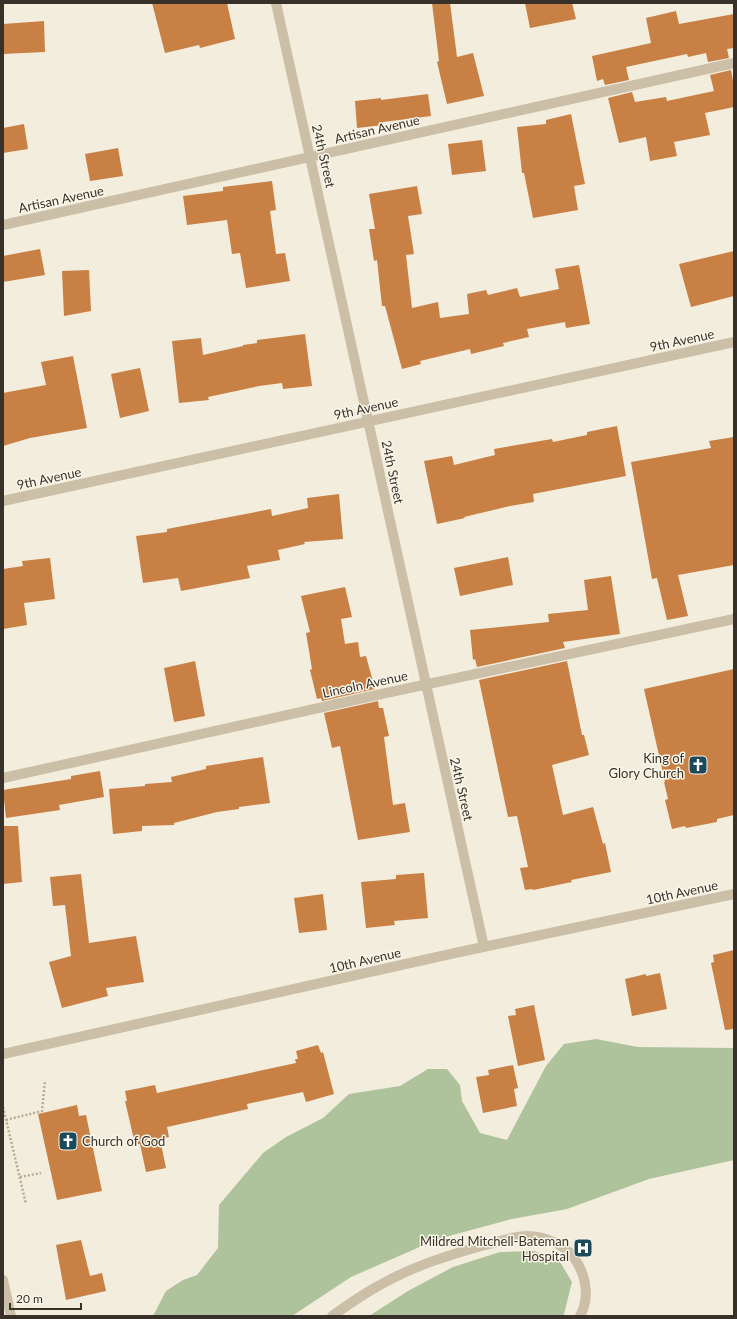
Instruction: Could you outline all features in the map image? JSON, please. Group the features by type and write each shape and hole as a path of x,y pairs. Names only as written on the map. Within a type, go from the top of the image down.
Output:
{"street":[{"name":"24th Street","path":"276,3 484,947"},
{"name":"Artisan Avenue","path":"3,225 734,64"},
{"name":"9th Avenue","path":"3,501 734,342"},
{"name":"Lincoln Avenue","path":"3,778 426,684 734,619"},
{"name":"10th Avenue","path":"3,1054 484,947 734,894"},
{"path":"332,1316 380,1285 406,1272 463,1252 510,1239 527,1236 555,1243 567,1250 578,1262 584,1275 586,1286 585,1300 580,1316"},
{"path":"3,1280 11,1316"}],"path":[{"path":"6,1120 42,1111 45,1081"},
{"path":"3,1106 26,1204"},
{"path":"20,1177 41,1173"}],"green space":[{"path":"596,1039 638,1047 734,1048 734,1160 649,1179 567,1209 512,1219 438,1239 351,1277 292,1316 153,1316 166,1291 183,1280 197,1275 218,1248 219,1205 263,1153 286,1137 323,1118 349,1094 400,1086 428,1069 447,1069 460,1085 462,1101 480,1133 507,1140 546,1066 564,1044"},
{"path":"535,1251 560,1262 572,1282 563,1316 369,1316 408,1291 453,1267 500,1252"}],"building":[{"path":"152,3 227,3 235,39 200,48 199,45 165,53"},
{"path":"432,3 450,3 457,57 473,53 484,96 447,104 437,62 439,61"},
{"path":"525,3 572,3 576,19 530,28"},
{"path":"676,11 679,24 734,14 734,48 727,49 729,58 708,62 706,53 688,57 687,54 626,67 629,80 605,85 603,79 597,81 592,56 651,43 646,18"},
{"path":"44,21 45,52 3,54 3,24"},
{"path":"731,70 734,86 734,107 705,113 710,135 674,142 677,156 650,161 646,137 619,143 608,98 632,92 635,102 666,97 667,101 714,91 710,75"},
{"path":"428,94 431,116 383,122 383,125 357,128 355,101 381,98 381,100"},
{"path":"571,114 585,184 574,186 578,210 533,218 524,173 522,173 517,127 546,124 546,120"},
{"path":"24,124 28,149 3,153 3,128"},
{"path":"482,140 486,171 452,175 448,144"},
{"path":"118,148 123,176 90,181 85,154"},
{"path":"272,181 276,210 270,211 276,254 285,253 290,281 246,288 240,253 232,254 227,220 187,225 183,196 223,191 223,187"},
{"path":"417,186 422,214 408,216 414,254 406,255 412,308 438,302 440,318 469,314 467,294 486,290 488,295 517,288 520,297 559,289 555,269 579,265 590,324 566,328 565,322 527,329 529,337 503,343 504,346 471,354 470,349 420,361 421,364 402,369 385,306 382,306 377,260 374,261 369,229 375,229 369,194"},
{"path":"40,249 45,275 3,282 3,256"},
{"path":"734,251 734,296 691,307 679,264"},
{"path":"89,270 91,311 64,316 62,271"},
{"path":"305,334 312,386 283,389 282,383 259,386 208,397 209,400 179,403 172,341 201,338 203,355 257,343 257,340"},
{"path":"73,356 87,428 30,438 3,446 3,393 46,385 41,362"},
{"path":"140,368 149,411 120,418 111,374"},
{"path":"617,426 626,476 533,494 534,502 510,506 437,524 424,461 452,456 454,465 495,455 494,449 552,439 553,442 587,435 587,432"},
{"path":"734,437 734,565 678,575 688,616 667,620 657,578 652,579 631,462 711,448 709,441"},
{"path":"339,494 343,539 304,542 305,544 278,550 280,560 247,566 250,578 181,591 178,578 143,583 136,536 167,532 167,529 271,509 272,516 308,508 307,498"},
{"path":"508,557 513,585 460,596 454,568"},
{"path":"50,558 55,599 24,603 27,625 3,629 3,569 23,566 22,561"},
{"path":"611,576 620,634 563,642 565,648 477,667 475,659 473,660 470,630 549,622 548,614 588,610 584,580"},
{"path":"345,587 352,617 341,619 345,644 358,642 360,657 366,656 375,689 322,701 321,698 317,699 310,670 312,669 306,633 310,632 301,596"},
{"path":"195,661 205,716 174,722 164,668"},
{"path":"567,661 582,735 584,735 589,755 552,765 563,815 593,807 603,844 605,843 611,872 571,880 572,882 533,890 525,890 520,868 528,867 517,816 508,817 479,680"},
{"name":"King of Glory Church","path":"734,669 734,815 717,819 717,822 672,829 665,800 668,799 665,782 644,689"},
{"path":"378,701 379,708 383,708 389,736 384,737 393,805 405,803 410,832 358,840 340,746 332,748 324,713"},
{"path":"263,757 270,803 239,807 239,809 217,812 174,823 174,825 142,826 142,831 113,834 109,789 172,782 171,777 206,769 206,766"},
{"path":"100,771 104,797 59,805 60,810 6,818 3,790 71,779 71,776"},
{"path":"3,826 18,826 22,882 3,884"},
{"path":"424,873 428,918 394,921 395,925 366,928 361,882 396,879 396,875"},
{"path":"81,874 89,943 136,936 144,982 106,988 108,996 62,1008 49,962 71,956 65,905 53,906 50,877"},
{"path":"323,894 327,930 299,933 294,898"},
{"path":"734,950 734,1029 725,1030 711,963 714,962 713,955"},
{"path":"660,973 667,1009 632,1016 625,979 646,974 646,976"},
{"path":"534,1005 545,1060 518,1066 508,1016 516,1015 515,1009"},
{"path":"318,1045 321,1053 323,1052 334,1094 306,1102 303,1092 247,1104 248,1109 167,1127 169,1137 160,1139 166,1168 146,1172 140,1144 135,1144 125,1101 127,1101 125,1091 155,1085 157,1093 296,1063 295,1059 298,1059 296,1051"},
{"path":"513,1065 518,1088 514,1089 517,1106 483,1113 476,1077 489,1075 488,1070"},
{"name":"Church of God","path":"77,1105 79,1116 86,1115 102,1191 57,1200 38,1114"},
{"path":"81,1240 90,1276 102,1273 106,1291 66,1300 56,1245"}],"place":[{"name":"King of Glory Church","path":"698,765"},
{"name":"Church of God","path":"68,1141"},
{"name":"Mildred Mitchell-Bateman Hospital","path":"583,1248"}]}
